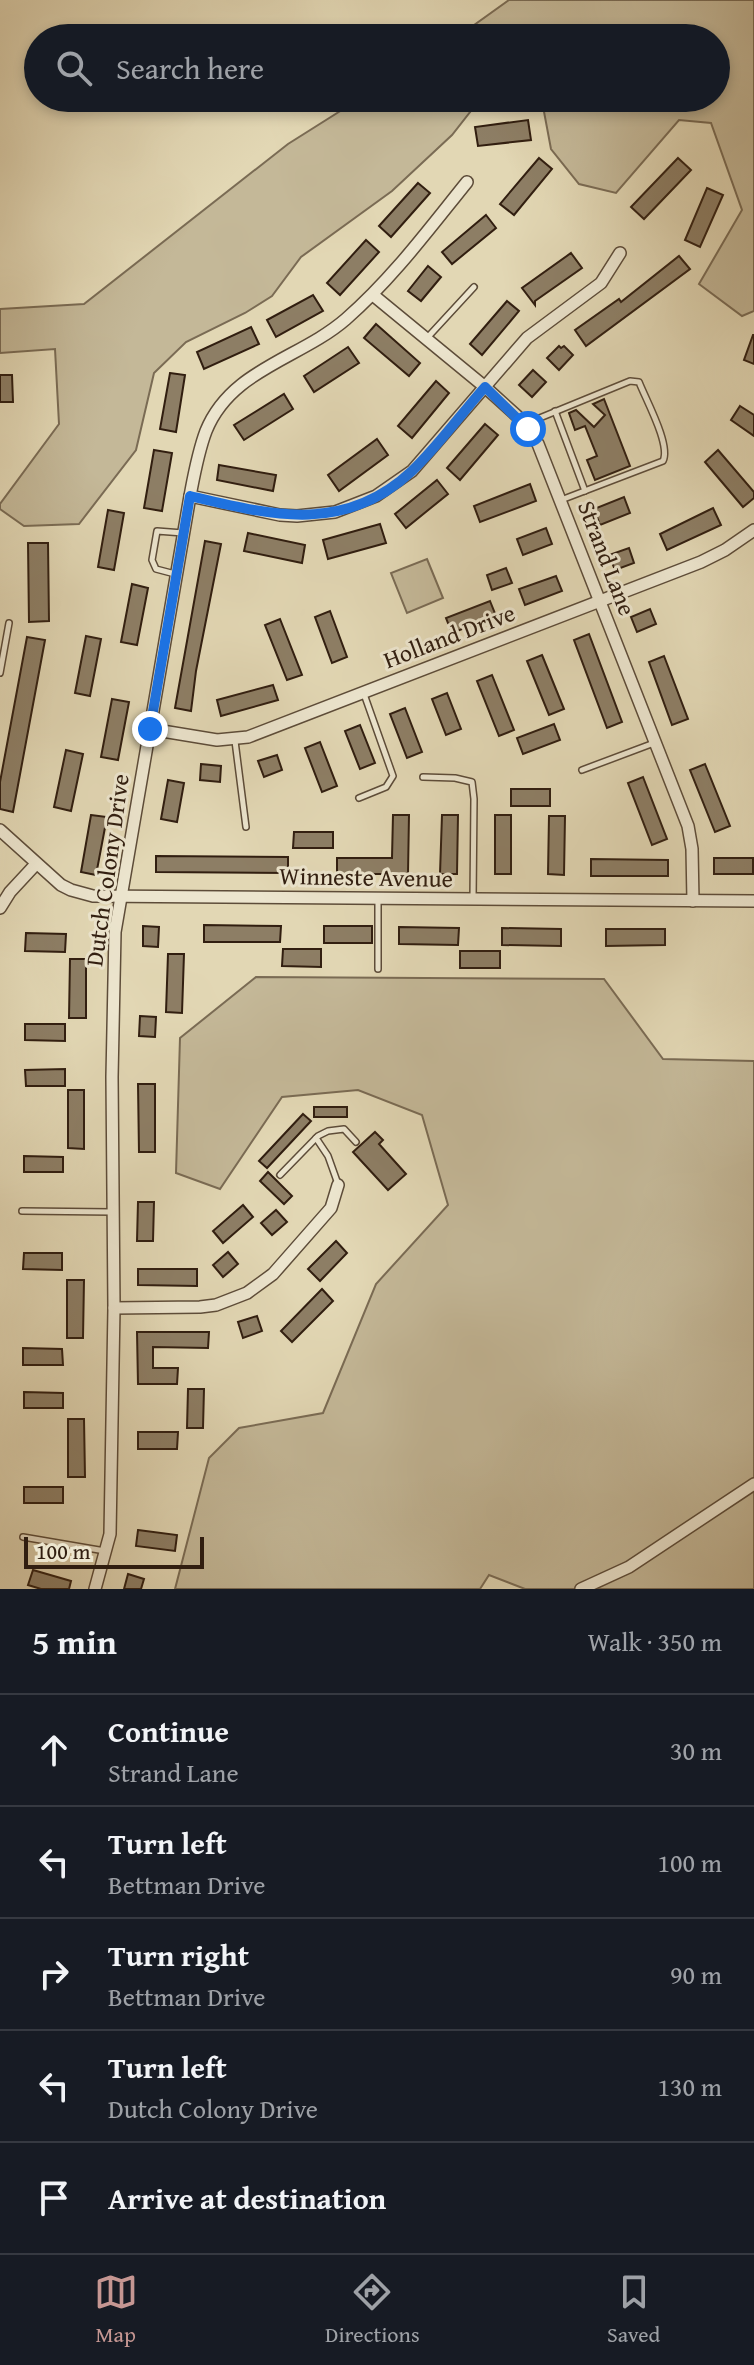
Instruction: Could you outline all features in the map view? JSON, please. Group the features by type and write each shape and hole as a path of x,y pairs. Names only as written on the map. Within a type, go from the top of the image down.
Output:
{"street":[{"name":"Dutch Colony Drive","path":"95,1589 110,1534 115,932 183,533 201,445 207,428 225,399 251,376 325,335 373,295 467,182"},
{"path":"190,496 280,515 319,515 376,496 412,471 527,338 601,283 620,253"},
{"name":"Strand Lane","path":"373,295 485,387 524,424 538,444 688,826 692,849 693,901"},
{"name":"Holland Drive","path":"150,729 217,740 248,737 701,562 754,530"},
{"name":"Winneste Avenue","path":"0,830 36,864 71,890 93,896 754,901"},
{"path":"0,908 36,864"},
{"path":"114,1308 200,1307 232,1300 247,1293 273,1274 331,1208 338,1185"},
{"path":"581,1589 629,1567 754,1484"}],"lane":[{"path":"427,339 474,287"},
{"path":"524,424 635,380 639,382 664,441 666,456 663,461 561,500"},
{"path":"555,411 585,491"},
{"path":"176,574 156,569 152,560 157,531 183,533"},
{"path":"0,673 9,623"},
{"path":"359,798 386,787 393,776 364,693"},
{"path":"235,740 246,827"},
{"path":"582,770 655,742"},
{"path":"423,777 472,782 473,900"},
{"path":"378,899 378,969"},
{"path":"280,1175 316,1138 328,1131 344,1129 356,1142"},
{"path":"316,1138 328,1156 338,1185"},
{"path":"22,1211 113,1212"},
{"path":"23,1537 106,1551"}],"shaded area":[{"path":"509,0 754,0 754,311 742,316 699,284 742,210 711,123 679,120 616,193 579,184 551,149 544,112 730,112 730,24 476,24"},
{"path":"339,112 470,112 452,135 392,191 301,257 272,296 186,342 154,373 136,450 79,524 24,526 0,509 0,504 59,424 55,349 0,353 0,309 84,304 288,144"},
{"path":"427,559 443,598 407,613 391,573"},
{"path":"256,977 604,979 663,1059 754,1061 754,1589 525,1589 489,1575 480,1589 175,1589 209,1458 239,1428 323,1413 376,1284 448,1205 422,1115 358,1090 282,1097 220,1189 176,1173 180,1038"}],"building":[{"path":"528,120 531,140 478,146 475,127"},
{"path":"539,158 552,169 514,215 500,204"},
{"path":"678,158 691,170 644,219 631,207"},
{"path":"418,183 430,193 391,237 379,226"},
{"path":"707,188 723,195 700,247 685,240"},
{"path":"486,215 496,228 452,264 442,252"},
{"path":"366,240 379,252 340,295 327,283"},
{"path":"571,253 582,268 535,301 535,305 522,288"},
{"path":"679,256 690,269 586,346 575,330 619,299 621,302"},
{"path":"428,266 441,277 421,301 408,291"},
{"path":"313,295 323,311 276,337 267,320"},
{"path":"507,301 519,311 482,355 470,344"},
{"path":"376,324 420,363 409,376 364,338"},
{"path":"251,327 259,344 204,369 197,352"},
{"path":"754,335 754,364 744,360"},
{"path":"559,346 564,346 573,355 559,370 547,358"},
{"path":"348,347 359,363 314,392 304,376"},
{"path":"533,370 546,382 532,397 519,385"},
{"path":"170,373 185,375 176,432 160,429"},
{"path":"0,375 12,375 13,402 0,402"},
{"path":"436,381 449,393 412,438 398,426"},
{"path":"284,394 293,409 244,440 234,425"},
{"path":"604,399 630,466 595,480 587,460 597,456 585,426 575,430 569,413 576,410 594,427 605,415 593,404"},
{"path":"740,406 754,415 754,436 731,420"},
{"path":"485,424 498,435 460,480 447,468"},
{"path":"377,439 388,455 339,491 328,475"},
{"path":"154,450 172,453 162,511 144,508"},
{"path":"718,450 754,492 754,498 743,507 705,462"},
{"path":"219,465 276,475 273,491 217,480"},
{"path":"437,480 448,494 406,528 395,514"},
{"path":"530,484 536,501 480,522 474,506"},
{"path":"624,497 630,513 600,525 594,509"},
{"path":"713,508 721,525 667,550 660,534"},
{"path":"108,510 124,513 114,570 98,567"},
{"path":"380,524 386,543 328,559 323,540"},
{"path":"546,528 552,544 523,555 517,539"},
{"path":"248,533 305,545 302,563 244,551"},
{"path":"205,541 221,544 191,711 175,708"},
{"path":"28,543 48,543 49,621 29,622"},
{"path":"629,548 634,563 615,570 609,555"},
{"path":"506,568 512,583 492,590 487,575"},
{"path":"556,576 562,591 525,605 519,589"},
{"path":"132,584 148,588 137,645 121,642"},
{"path":"490,601 496,616 452,633 446,618"},
{"path":"650,609 656,624 637,632 631,617"},
{"path":"330,611 347,657 332,663 315,617"},
{"path":"280,619 302,675 287,680 265,625"},
{"path":"589,634 622,722 607,728 574,640"},
{"path":"86,636 101,639 90,696 75,693"},
{"path":"27,637 45,640 13,812 0,809 0,782"},
{"path":"542,655 564,709 549,715 527,661"},
{"path":"664,656 688,719 672,725 649,662"},
{"path":"492,675 514,730 499,736 477,681"},
{"path":"273,685 278,700 221,716 217,700"},
{"path":"447,693 461,729 446,735 432,699"},
{"path":"112,699 129,702 118,760 101,757"},
{"path":"405,708 422,752 407,758 390,714"},
{"path":"554,724 560,740 523,754 517,738"},
{"path":"360,725 375,763 360,769 345,731"},
{"path":"320,742 337,786 322,792 305,748"},
{"path":"66,750 83,754 71,811 54,807"},
{"path":"277,755 282,770 264,777 258,761"},
{"path":"201,764 221,766 220,782 200,780"},
{"path":"705,764 730,826 715,832 690,770"},
{"path":"643,777 667,839 652,845 628,783"},
{"path":"168,780 184,783 177,822 161,819"},
{"path":"511,789 550,789 550,806 511,806"},
{"path":"91,815 107,817 96,875 81,872"},
{"path":"393,815 409,815 408,874 337,874 337,858 392,858"},
{"path":"442,815 458,815 457,874 440,874"},
{"path":"495,815 511,815 511,874 495,874"},
{"path":"549,816 565,816 564,875 548,874"},
{"path":"294,832 333,832 333,848 293,848"},
{"path":"156,856 288,857 288,873 156,872"},
{"path":"714,858 753,858 753,874 714,874"},
{"path":"591,859 668,860 668,876 591,876"},
{"path":"204,925 281,926 280,942 204,942"},
{"path":"143,926 159,927 158,947 143,946"},
{"path":"324,926 372,926 372,943 324,943"},
{"path":"399,927 459,928 458,945 399,944"},
{"path":"502,928 561,929 561,946 502,945"},
{"path":"606,929 665,929 665,945 606,946"},
{"path":"26,933 66,934 65,952 25,951"},
{"path":"283,949 321,949 321,967 282,966"},
{"path":"460,951 500,951 500,968 460,968"},
{"path":"168,954 184,954 182,1013 166,1012"},
{"path":"70,959 86,959 86,1018 69,1018"},
{"path":"140,1016 156,1017 155,1037 139,1036"},
{"path":"25,1024 65,1024 65,1041 25,1040"},
{"path":"65,1069 65,1086 26,1086 25,1070"},
{"path":"138,1084 155,1084 155,1152 139,1152"},
{"path":"68,1090 84,1090 84,1149 68,1148"},
{"path":"314,1107 347,1107 347,1117 314,1117"},
{"path":"303,1114 311,1121 267,1168 259,1161"},
{"path":"375,1132 383,1140 379,1144 406,1174 388,1190 353,1152"},
{"path":"24,1156 63,1157 63,1172 24,1172"},
{"path":"268,1172 292,1196 284,1204 260,1181"},
{"path":"138,1202 154,1202 153,1241 137,1241"},
{"path":"243,1205 253,1217 223,1243 213,1231"},
{"path":"276,1210 287,1222 272,1235 261,1223"},
{"path":"336,1241 347,1253 320,1281 308,1269"},
{"path":"228,1252 238,1264 223,1277 213,1265"},
{"path":"24,1253 62,1253 62,1270 23,1269"},
{"path":"138,1269 197,1269 197,1286 138,1285"},
{"path":"67,1280 84,1280 83,1338 67,1338"},
{"path":"322,1289 333,1301 292,1342 281,1331"},
{"path":"257,1316 262,1331 243,1338 238,1322"},
{"path":"137,1332 209,1332 208,1348 153,1347 153,1368 178,1368 177,1384 138,1384"},
{"path":"23,1348 62,1349 63,1365 23,1365"},
{"path":"188,1389 204,1389 203,1428 187,1428"},
{"path":"24,1392 63,1393 63,1408 24,1408"},
{"path":"68,1419 84,1419 85,1477 68,1477"},
{"path":"138,1432 178,1432 177,1449 138,1449"},
{"path":"24,1487 63,1487 63,1503 24,1503"},
{"path":"138,1530 177,1535 175,1551 136,1546"},
{"path":"33,1570 71,1581 69,1589 41,1589 28,1585"},
{"path":"128,1574 144,1579 141,1589 124,1589"}],"route":[{"path":"150,729 190,496 297,516 319,515 356,505 395,485 412,471 485,387 528,429"}]}
